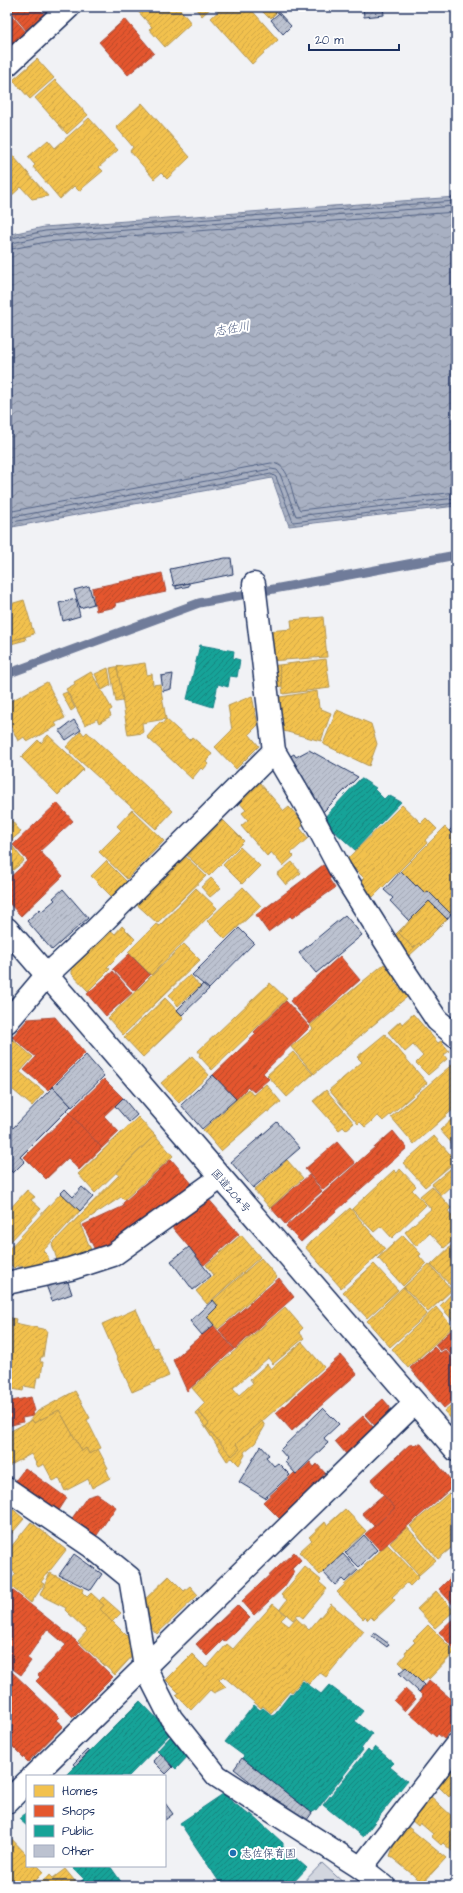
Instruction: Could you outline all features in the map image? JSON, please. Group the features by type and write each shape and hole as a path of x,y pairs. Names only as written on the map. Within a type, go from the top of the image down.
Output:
{"main road":[{"path":"7,64 69,7"},
{"path":"254,584 274,751 311,814 340,869 398,962 437,1020 456,1036"},
{"path":"7,1022 46,976 95,930 274,751"},
{"name":"国道204号","path":"7,929 414,1404 456,1450"},
{"path":"7,1283 70,1269 113,1254 220,1178"},
{"path":"32,1775 145,1667 414,1404"},
{"path":"7,1489 92,1547 130,1578 145,1667 171,1718 217,1776 362,1868 384,1886"},
{"path":"362,1868 456,1745"}],"shaded area":[{"path":"322,1863 347,1886 300,1886"}],"water":[{"name":"志佐川","path":"456,197 456,506 289,526 272,478 7,528 7,235 44,227"}],"building: Homes":[{"path":"178,7 191,23 165,47 149,29 152,27 135,8"},
{"path":"194,7 212,7 202,16"},
{"path":"223,7 249,7 278,40 252,64 211,18"},
{"path":"258,7 282,7 271,18"},
{"path":"37,59 54,78 30,99 13,80"},
{"path":"55,80 88,115 67,134 35,98"},
{"path":"142,103 190,157 167,179 161,173 154,179 130,151 133,147 116,127"},
{"path":"89,118 118,150 99,167 103,171 79,191 74,186 60,199 33,167 35,165 28,157 48,140 55,148"},
{"path":"7,149 48,196 32,199 21,187 7,200"},
{"path":"24,600 34,634 7,642 7,605"},
{"path":"323,617 327,657 269,661 267,631 292,629 291,620"},
{"path":"25,637 26,640 7,645 7,642"},
{"path":"326,659 330,688 283,694 279,665"},
{"path":"145,663 147,675 152,674 153,685 160,684 166,719 142,723 143,733 128,735 117,667"},
{"path":"279,665 282,686 272,688 269,666"},
{"path":"120,666 117,667 123,701 116,702 110,668"},
{"path":"108,668 111,685 102,690 95,674"},
{"path":"91,672 112,709 109,711 111,716 99,723 97,719 85,725 66,689 75,684 74,682"},
{"path":"47,682 65,718 55,723 57,726 27,742 24,737 18,741 11,726 7,728 7,703"},
{"path":"317,691 319,708 331,713 321,741 280,730 274,698"},
{"path":"67,692 75,708 71,711 62,694"},
{"path":"252,696 258,725 249,734 259,746 236,769 215,747 232,730 228,706"},
{"path":"337,710 371,724 377,744 369,766 323,744"},
{"path":"166,719 189,740 192,737 212,754 206,762 208,764 203,770 201,768 192,779 147,737 160,722 162,724"},
{"path":"81,731 84,735 87,732 173,811 156,829 66,747"},
{"path":"48,735 84,769 58,795 21,757 38,740 41,743"},
{"path":"259,782 284,811 289,807 305,824 300,828 308,838 291,853 294,856 283,866 271,852 267,856 241,826 248,820 242,813 246,810 238,801"},
{"path":"402,805 421,823 426,818 437,829 425,840 427,843 373,897 359,883 364,878 346,860"},
{"path":"132,810 164,841 127,879 99,852 121,830 117,826"},
{"path":"217,814 244,841 209,876 181,850"},
{"path":"7,815 21,832 9,842 24,861 7,875"},
{"path":"445,827 456,838 456,844 451,849 456,854 456,909 451,914 428,891 425,893 401,871"},
{"path":"240,847 260,866 242,884 223,865"},
{"path":"180,851 206,876 157,923 134,902"},
{"path":"106,861 128,883 113,898 91,876"},
{"path":"292,862 301,873 286,885 277,874"},
{"path":"211,878 221,888 210,897 201,887"},
{"path":"243,887 261,906 225,939 207,921"},
{"path":"196,888 217,908 151,975 128,952 156,924 159,926"},
{"path":"429,901 447,919 421,945 419,943 413,948 399,933"},
{"path":"122,926 135,939 107,967 110,969 88,991 72,974 72,967 109,929 115,934"},
{"path":"404,926 405,927 399,933 413,948 419,943 421,945 409,956 392,938"},
{"path":"184,944 200,960 123,1035 108,1018"},
{"path":"384,964 396,979 394,981 407,997 314,1074 291,1047 313,1029 310,1025"},
{"path":"190,975 200,986 178,1006 169,995"},
{"path":"270,983 287,999 212,1070 199,1056 200,1054 198,1051"},
{"path":"165,998 184,1018 143,1057 124,1037"},
{"path":"413,1014 438,1043 441,1041 449,1051 444,1055 447,1059 428,1075 416,1063 423,1056 413,1045 405,1052 388,1032 400,1021 402,1024"},
{"path":"385,1034 427,1083 383,1121 378,1116 365,1127 360,1122 358,1124 329,1090 362,1062 357,1057"},
{"path":"11,1038 33,1057 20,1072 44,1092 32,1106 7,1085 7,1043"},
{"path":"293,1052 313,1074 287,1097 267,1075"},
{"path":"192,1056 209,1075 179,1103 161,1083"},
{"path":"456,1061 456,1107 414,1144 391,1117"},
{"path":"266,1084 281,1102 269,1112 267,1111 221,1151 203,1130 248,1089 253,1095"},
{"path":"326,1090 354,1123 346,1130 343,1127 339,1130 313,1101"},
{"path":"138,1117 155,1135 95,1193 78,1174"},
{"path":"453,1118 456,1121 456,1148 440,1130"},
{"path":"155,1135 173,1156 124,1200 121,1197 80,1224 92,1252 58,1263 52,1244 119,1175 116,1173"},
{"path":"434,1136 456,1161 425,1187 403,1163"},
{"path":"287,1160 303,1178 270,1208 254,1190"},
{"path":"456,1164 456,1192 451,1186 441,1195 432,1184"},
{"path":"400,1169 416,1186 412,1190 426,1205 392,1238 381,1226 374,1232 352,1209 394,1170 397,1173"},
{"path":"432,1186 451,1208 448,1211 456,1221 456,1238 444,1248 430,1233 416,1246 405,1232 431,1209 420,1196"},
{"path":"27,1190 35,1197 31,1200 41,1209 10,1242 7,1239 7,1212"},
{"path":"61,1193 80,1211 43,1251 48,1256 48,1260 42,1267 16,1266 14,1268 7,1261 7,1251"},
{"path":"350,1208 385,1249 341,1288 305,1247"},
{"path":"241,1235 260,1257 207,1304 196,1291 214,1275 206,1265"},
{"path":"403,1235 421,1254 419,1256 426,1264 403,1286 378,1258"},
{"path":"456,1241 456,1287 454,1289 431,1265"},
{"path":"261,1258 277,1277 218,1329 207,1317 218,1306 213,1300"},
{"path":"374,1264 398,1290 367,1318 343,1292"},
{"path":"429,1264 452,1290 428,1312 404,1287"},
{"path":"403,1287 427,1314 390,1347 367,1321"},
{"path":"456,1289 456,1324 440,1306"},
{"path":"285,1307 303,1328 299,1332 304,1338 273,1364 268,1358 233,1388 239,1395 253,1383 250,1379 267,1364 271,1369 302,1342 324,1367 236,1444 240,1449 232,1456 206,1427 209,1424 198,1410 205,1403 192,1388"},
{"path":"436,1307 453,1327 408,1368 392,1349"},
{"path":"136,1309 154,1348 157,1347 169,1376 132,1392 102,1324"},
{"path":"7,1317 16,1319 15,1323 47,1330 43,1357 41,1357 40,1362 43,1362 41,1377 37,1377 35,1388 24,1386 23,1391 7,1388"},
{"path":"75,1391 90,1418 87,1420 101,1448 89,1454 86,1448 82,1451 59,1410 34,1423 32,1420 27,1423 38,1411"},
{"path":"456,1401 456,1424 444,1411"},
{"path":"59,1410 82,1451 86,1448 89,1454 98,1449 108,1468 106,1469 110,1478 92,1488 88,1479 65,1491 59,1478 53,1481 44,1464 38,1467 31,1454 7,1467 7,1433 32,1420 34,1423"},
{"path":"198,1411 209,1424 206,1427 232,1456 240,1449 236,1444 262,1421 265,1426 255,1443 244,1452 245,1455 239,1465 232,1458 227,1461 196,1413"},
{"path":"456,1487 456,1544 438,1559 410,1526"},
{"path":"7,1504 24,1519 7,1539"},
{"path":"345,1509 366,1531 320,1575 299,1552 312,1540 309,1537 325,1522 327,1525"},
{"path":"31,1522 66,1550 41,1582 44,1584 31,1603 8,1584 16,1574 7,1566 7,1552"},
{"path":"407,1527 436,1560 419,1575 390,1543"},
{"path":"387,1544 419,1577 410,1586 407,1583 392,1597 395,1600 374,1620 371,1617 368,1620 365,1617 363,1619 337,1592"},
{"path":"305,1567 321,1580 319,1582 327,1589 303,1618 298,1614 293,1620 280,1609 287,1600 281,1595"},
{"path":"50,1573 83,1589 82,1592 87,1597 91,1593 104,1605 100,1609 134,1643 130,1648 135,1653 115,1675 78,1641 87,1631 65,1610 66,1608 40,1595"},
{"path":"169,1576 184,1591 190,1586 198,1595 157,1634 147,1623 151,1619 144,1613 148,1609 141,1603"},
{"path":"436,1591 454,1611 435,1628 417,1609"},
{"path":"103,1597 121,1613 112,1622 100,1609 104,1605 99,1601"},
{"path":"273,1604 286,1615 281,1620 289,1626 296,1618 309,1630 331,1604 364,1631 326,1677 319,1672 309,1684 303,1679 292,1692 290,1691 271,1713 263,1706 261,1708 223,1676 219,1680 226,1687 214,1693 210,1690 191,1710 176,1695 179,1693 166,1680 192,1654 206,1668 227,1644 233,1649"},
{"path":"428,1625 455,1652 429,1679 428,1677 421,1683 399,1662 406,1654 405,1652 415,1642 413,1640"},
{"path":"456,1755 456,1800 451,1795 449,1797 432,1780"},
{"path":"425,1791 456,1820 456,1849 453,1852 443,1843 441,1845 431,1836 433,1834 420,1823 418,1826 404,1814"},
{"path":"402,1822 446,1858 423,1883 390,1856"},
{"path":"7,1834 26,1854 26,1867 39,1867 44,1872 32,1884 30,1882 26,1886 7,1886"},
{"path":"65,1869 79,1886 35,1886 50,1875 53,1878"}],"building: Shops":[{"path":"7,7 38,7 44,14 26,30"},
{"path":"41,7 54,7 46,13"},
{"path":"7,10 26,32 7,49"},
{"path":"125,19 154,53 128,75 99,42"},
{"path":"162,573 166,592 115,603 116,607 96,611 92,588"},
{"path":"57,803 73,821 40,851 63,876 21,916 7,901 7,880 28,861 13,845"},
{"path":"323,865 332,877 329,879 335,888 292,918 290,916 268,932 256,915"},
{"path":"129,954 150,975 134,991 113,969"},
{"path":"340,956 360,980 310,1024 290,1001"},
{"path":"7,962 10,965 11,985 7,990"},
{"path":"113,971 132,993 106,1016 87,994"},
{"path":"286,1001 310,1027 263,1073 269,1079 254,1092 248,1087 236,1099 213,1075 256,1034 254,1032"},
{"path":"55,1017 85,1053 48,1090 24,1070 36,1057 12,1037 28,1019"},
{"path":"104,1079 123,1098 104,1116 119,1132 102,1148 69,1113"},
{"path":"69,1113 102,1148 79,1170 68,1158 46,1179 24,1157"},
{"path":"393,1131 407,1148 301,1242 286,1226"},
{"path":"337,1142 355,1163 323,1190 305,1169"},
{"path":"171,1159 193,1185 137,1232 95,1250 83,1225 124,1206 123,1203"},
{"path":"309,1175 322,1191 285,1224 271,1208"},
{"path":"206,1196 239,1234 204,1265 171,1226"},
{"path":"279,1278 294,1297 235,1349 219,1330"},
{"path":"213,1325 234,1349 187,1391 173,1360"},
{"path":"456,1326 456,1360 445,1348 440,1351 435,1345"},
{"path":"434,1347 440,1353 445,1350 456,1362 456,1398 444,1408 410,1368"},
{"path":"341,1355 357,1374 292,1431 276,1413"},
{"path":"31,1397 35,1411 32,1412 33,1416 22,1418 23,1422 8,1426 9,1430 7,1431 7,1402"},
{"path":"383,1399 390,1407 389,1416 377,1428 365,1415"},
{"path":"363,1416 375,1429 347,1455 335,1441"},
{"path":"421,1444 455,1485 380,1550 365,1534 395,1508 371,1480 409,1445"},
{"path":"310,1462 314,1467 317,1464 325,1473 322,1475 324,1477 280,1519 263,1502 294,1473 296,1475"},
{"path":"25,1468 67,1498 56,1515 13,1484"},
{"path":"97,1494 116,1507 93,1541 68,1524 87,1497"},
{"path":"383,1495 395,1508 374,1526 362,1513"},
{"path":"294,1552 301,1560 292,1569 294,1572 284,1587 254,1615 242,1601"},
{"path":"456,1572 456,1607 455,1607 439,1589"},
{"path":"7,1586 75,1640 113,1677 73,1717 36,1681 40,1677 38,1675 66,1645 47,1629 27,1658 31,1661 21,1675 7,1665"},
{"path":"237,1605 250,1618 224,1642 223,1640 207,1656 196,1644"},
{"path":"456,1616 456,1651 439,1632"},
{"path":"7,1667 59,1717 56,1720 63,1726 28,1762 7,1741"},
{"path":"429,1680 456,1703 456,1725 444,1739 438,1734 436,1737 409,1713 423,1696 419,1692"},
{"path":"405,1689 416,1699 405,1711 394,1701"}],"building: Public":[{"path":"200,645 234,651 233,658 240,660 237,677 230,676 228,687 218,684 213,707 187,699"},
{"path":"360,779 376,788 374,789 384,799 388,795 401,802 355,850 322,820"},
{"path":"303,1681 321,1694 329,1685 363,1711 355,1721 372,1734 361,1749 363,1750 316,1811 314,1810 312,1813 242,1758 244,1756 225,1742 254,1705 260,1710 263,1708 273,1716 291,1693 292,1694"},
{"path":"140,1701 171,1733 130,1775 66,1775"},
{"path":"171,1736 189,1755 176,1769 157,1751"},
{"path":"375,1747 394,1763 390,1767 407,1781 363,1837 323,1805 368,1749 371,1752"},
{"path":"223,1794 249,1815 251,1814 283,1843 283,1847 307,1868 290,1886 222,1886 180,1823"},
{"path":"26,1813 26,1825 19,1819"},
{"path":"72,1867 111,1867 124,1886 83,1886 80,1882 84,1879"}],"building: Other":[{"path":"363,7 383,7 384,15 364,17"},
{"path":"279,13 291,26 283,34 271,20"},
{"path":"231,558 233,574 174,586 170,569"},
{"path":"189,583 189,586 176,589 176,586"},
{"path":"89,586 94,604 80,608 74,590"},
{"path":"76,599 80,616 63,621 59,603"},
{"path":"173,674 171,689 163,691 161,676"},
{"path":"74,720 81,730 66,740 59,731"},
{"path":"309,750 358,777 320,815 287,758 294,754 296,757"},
{"path":"456,824 456,838 449,831"},
{"path":"401,871 425,893 428,891 451,914 447,919 429,901 409,921 390,901 393,898 384,890"},
{"path":"63,889 88,918 52,950 27,921 40,909 42,911 55,900 53,898"},
{"path":"345,915 362,935 316,973 299,953"},
{"path":"239,928 254,943 209,989 192,975"},
{"path":"203,984 209,989 182,1015 177,1010"},
{"path":"86,1055 104,1076 72,1107 53,1087"},
{"path":"213,1075 236,1099 202,1129 181,1105"},
{"path":"53,1087 71,1106 20,1157 25,1161 13,1173 7,1167 7,1134"},
{"path":"123,1098 137,1115 129,1122 115,1106"},
{"path":"277,1122 300,1148 253,1188 231,1162"},
{"path":"82,1187 93,1197 80,1211 61,1193 65,1189 73,1197"},
{"path":"189,1247 211,1276 193,1290 171,1261"},
{"path":"67,1279 72,1294 52,1301 46,1285"},
{"path":"213,1300 218,1306 207,1317 214,1325 202,1335 190,1321"},
{"path":"323,1408 339,1424 324,1438 328,1443 296,1474 285,1462 288,1459 280,1450"},
{"path":"261,1446 269,1455 266,1457 274,1466 278,1463 290,1475 265,1498 239,1482"},
{"path":"364,1535 377,1550 359,1567 345,1553"},
{"path":"74,1554 102,1574 91,1590 59,1575"},
{"path":"343,1554 358,1570 345,1582 342,1579 335,1585 323,1572"},
{"path":"374,1633 389,1644 387,1647 372,1636"},
{"path":"406,1667 424,1685 419,1692 399,1673"},
{"path":"87,1750 89,1752 75,1766 73,1764"},
{"path":"160,1753 173,1767 166,1774 153,1761"},
{"path":"242,1758 312,1813 304,1824 234,1769"},
{"path":"166,1804 173,1814 166,1819"}],"waterway":[{"path":"7,674 199,603 456,555"}],"place":[{"name":"志佐保育園","path":"233,1853"}]}
